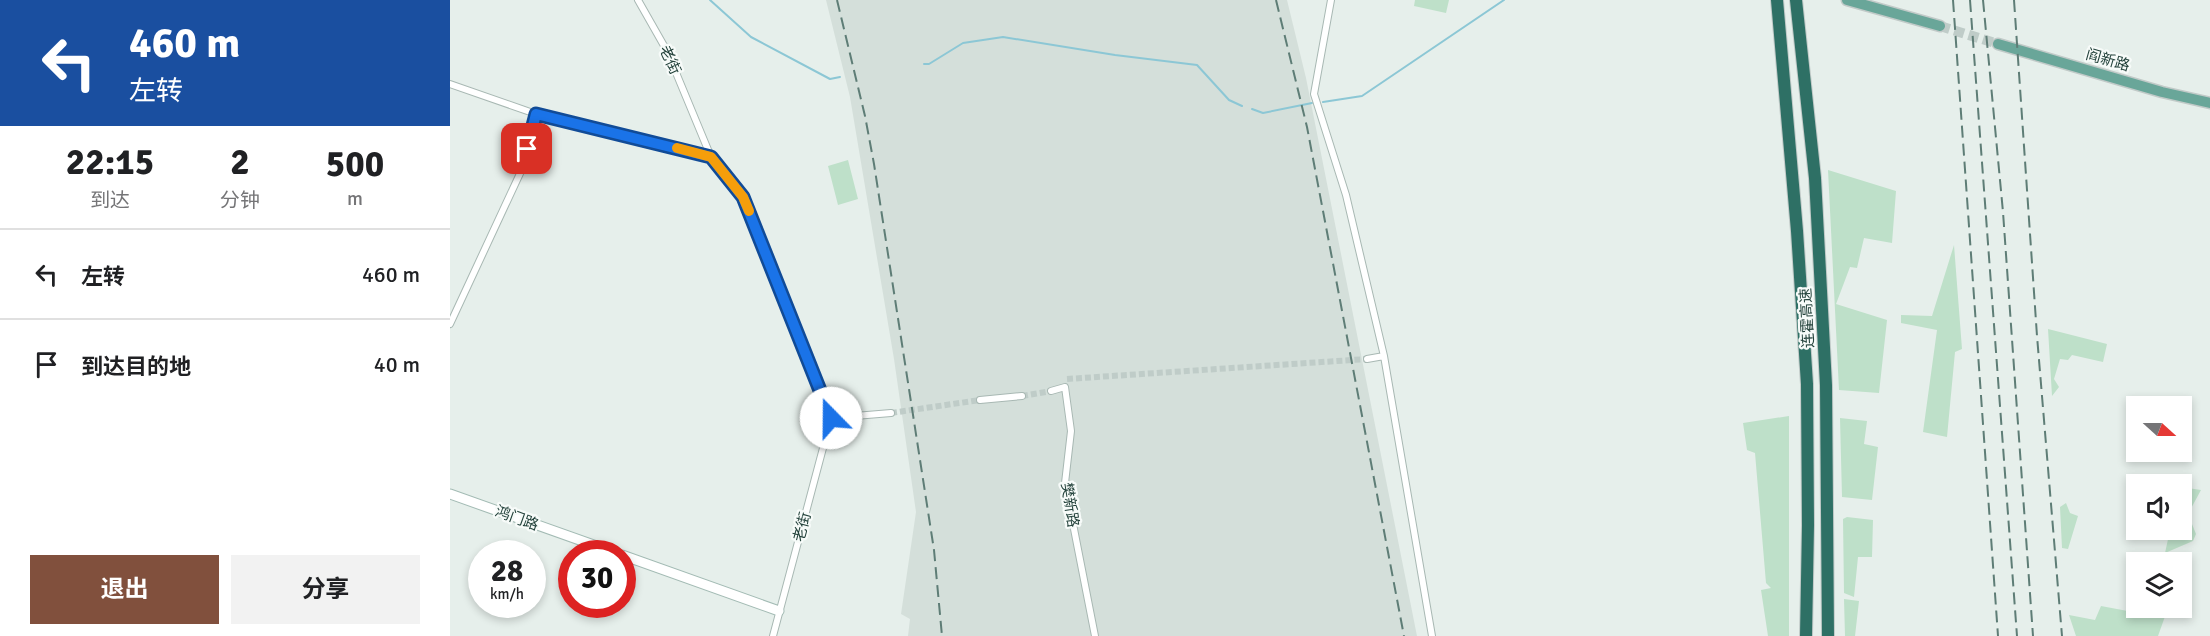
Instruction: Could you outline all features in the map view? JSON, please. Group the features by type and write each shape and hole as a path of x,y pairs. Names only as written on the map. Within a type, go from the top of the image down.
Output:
{"highway":[{"name":"连霍高速","path":"1777,0 1797,231 1807,384 1806,636"},
{"name":"连霍高速","path":"1796,0 1815,178 1826,385 1828,636"},
{"path":"1803,66 1804,0"}],"main road":[{"path":"1847,0 1940,26"},
{"name":"阎新路","path":"1998,44 2162,92 2210,103"}],"street":[{"name":"老街","path":"638,0 667,51 711,157 743,197 831,418 773,636"},
{"path":"1331,0 1314,94 1346,195 1384,356 1432,636"},
{"path":"450,84 536,114 711,157"},
{"path":"450,324 523,167 536,114"},
{"path":"1367,359 1384,356"},
{"path":"1051,391 1065,387 1067,379"},
{"name":"樊新路","path":"1065,387 1071,431 1065,483 1095,636"},
{"path":"980,400 1022,396"},
{"path":"831,418 891,413"},
{"name":"鸿门路","path":"450,494 581,540"},
{"name":"鸿门路","path":"636,559 779,611"}],"shaded area":[{"path":"826,0 1287,0 1306,78 1417,636 908,636 910,619 901,614 916,512 894,359 850,97"}],"green space":[{"path":"1415,0 1449,0 1446,13 1414,6"},
{"path":"848,160 858,199 838,205 828,166"},
{"path":"1828,170 1896,191 1892,243 1864,238 1857,268 1850,267 1836,304 1887,320 1879,393 1839,390"},
{"path":"1954,245 1962,349 1955,352 1947,437 1923,432 1937,330 1901,323 1901,315 1932,316"},
{"path":"2048,329 2107,344 2103,362 2072,355 2068,360 2060,359 2054,379 2059,387 2052,396"},
{"path":"1789,416 1789,636 1768,636 1761,590 1771,588 1766,583 1755,453 1747,450 1743,423"},
{"path":"1840,418 1867,421 1864,444 1878,447 1872,500 1842,497"},
{"path":"2192,489 2201,490 2192,507"},
{"path":"2066,503 2070,513 2078,516 2068,549 2062,548 2060,507"},
{"path":"1847,517 1873,520 1872,557 1858,557 1854,597 1844,593 1843,519"},
{"path":"2192,524 2196,534 2193,541 2165,552 2168,540 2192,540"},
{"path":"1844,599 1859,601 1855,636 1845,636"},
{"path":"2101,606 2126,611 2126,618 2164,618 2158,636 2076,636 2069,615 2095,620"}],"waterway":[{"path":"710,0 751,37 830,79 840,77"},
{"path":"1323,102 1362,96 1504,0"},
{"path":"924,64 929,64 963,43 1003,37 1115,55 1197,65 1229,100 1242,106"},
{"path":"1252,109 1263,113 1312,103"}],"tunnel":[{"path":"1940,26 1998,44"},
{"path":"1067,379 1367,359"},
{"path":"1022,396 1051,391"},
{"path":"891,413 980,400"}],"railway":[{"path":"837,0 874,164 934,550 942,636"},
{"path":"1276,0 1307,127 1404,636"},
{"path":"1953,0 1998,636"},
{"path":"1970,0 2017,636"},
{"path":"1983,0 2003,212 2033,636"},
{"path":"2014,0 2037,336 2062,636"}],"slow traffic":[{"path":"677,148 711,157 743,197 749,211"}],"route":[{"path":"527,149 536,114 711,157 743,197 831,418"}]}
